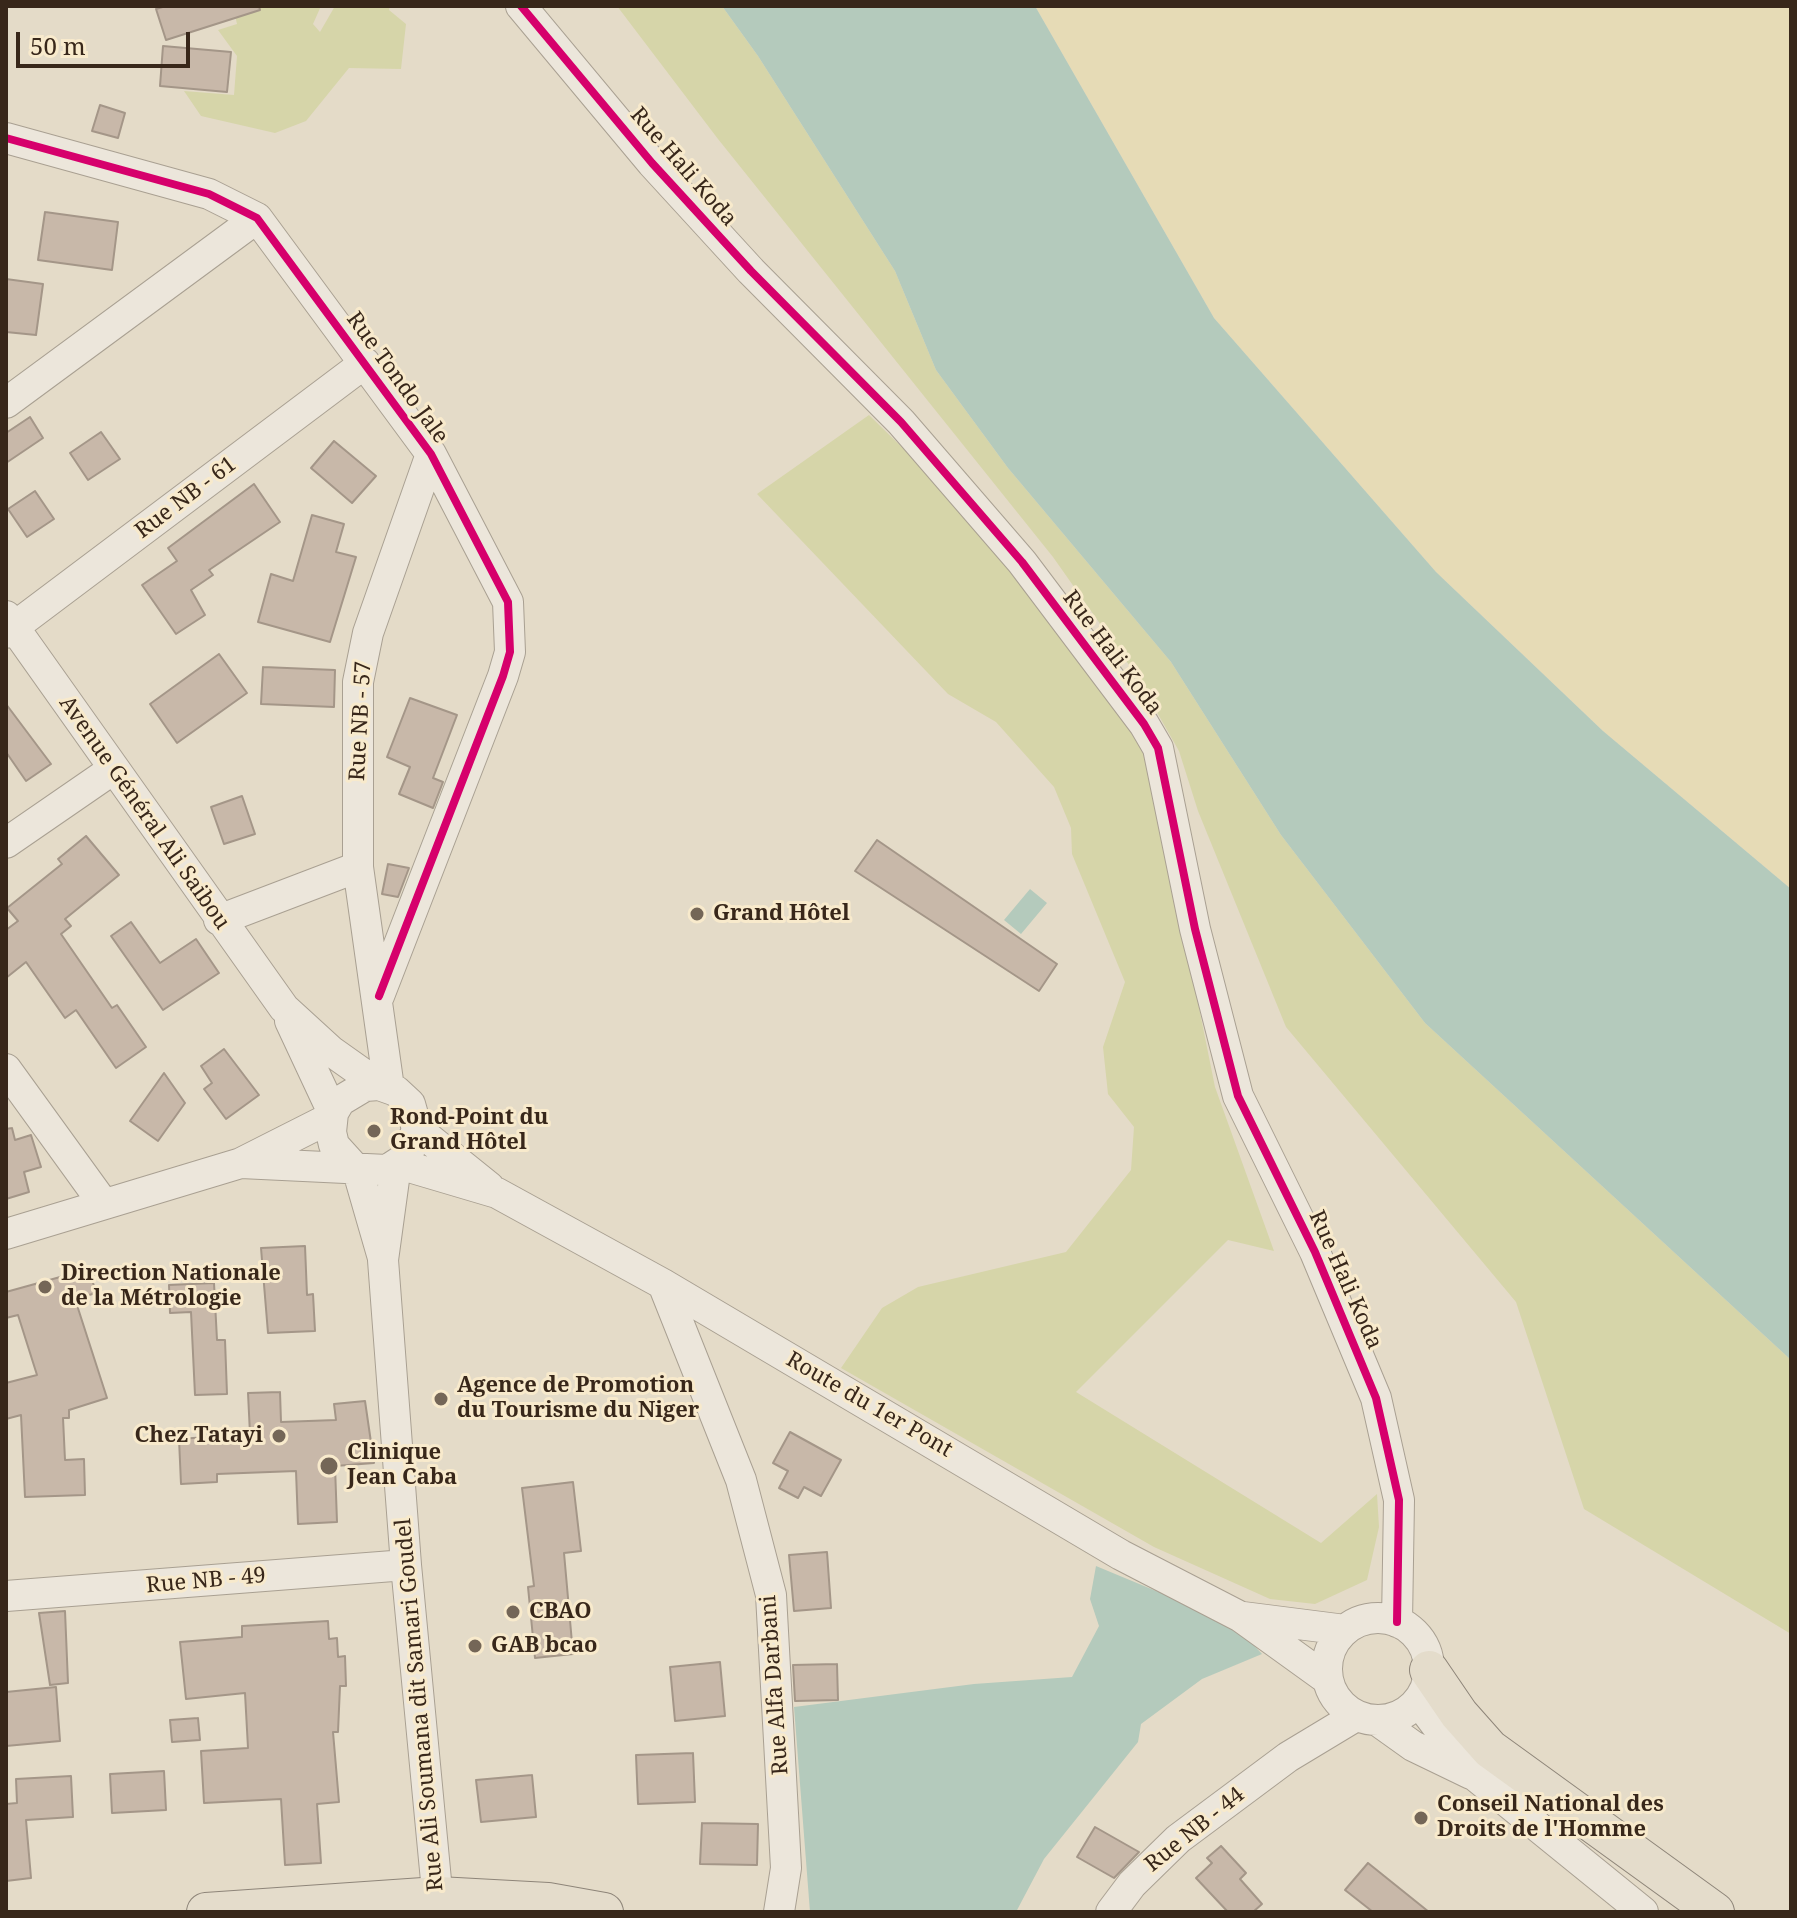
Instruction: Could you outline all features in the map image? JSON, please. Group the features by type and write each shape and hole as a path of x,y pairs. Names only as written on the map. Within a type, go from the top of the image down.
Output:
{"main road":[{"path":"1424,1686 1459,1714 1490,1749 1715,1912"},
{"path":"206,1912 548,1902 604,1912"}],"street":[{"name":"Rue Hali Koda","path":"521,6 652,163 751,271 901,422 1022,562 1144,724 1158,748 1195,929 1238,1096 1315,1252 1376,1398 1399,1500 1397,1622"},
{"name":"Rue Tondo Jale","path":"6,138 209,194 257,218 431,454 508,602 510,652 379,996 384,1087"},
{"path":"6,403 257,218"},
{"name":"Rue NB - 61","path":"9,625 365,363"},
{"name":"Rue NB - 57","path":"379,996 358,867 358,682 368,633 431,454"},
{"name":"Avenue Général Ali Saibou","path":"9,625 284,1008 331,1051 384,1087"},
{"path":"6,843 112,770"},
{"path":"219,920 358,867"},
{"name":"Avenue Général Ali Saibou","path":"284,1008 332,1115"},
{"path":"6,1069 103,1203"},
{"path":"6,1234 241,1163 332,1115 351,1091 384,1087 410,1104 417,1129 412,1149 398,1165 377,1172 355,1167 241,1163"},
{"path":"332,1115 334,1145 355,1167"},
{"name":"Route du 1er Pont","path":"417,1129 497,1193 663,1284 1121,1555 1241,1617 1329,1685"},
{"name":"Route du 1er Pont","path":"398,1165 497,1193"},
{"name":"Rue Ali Soumana dit Samari Goudel","path":"383,1260 398,1165"},
{"name":"Rue Ali Soumana dit Samari Goudel","path":"355,1167 383,1260 406,1565 438,1904"},
{"name":"Rue Alfa Darbani","path":"663,1284 741,1480 771,1595 786,1868 779,1912"},
{"name":"Rue NB - 49","path":"6,1596 406,1565"},
{"name":"Route du 1er Pont","path":"1241,1617 1345,1630"},
{"path":"1473,1774 1424,1686 1421,1641 1397,1622 1370,1618 1345,1630 1329,1652 1329,1685 1367,1718 1413,1746 1473,1774 1643,1912"},
{"name":"Rue NB - 44","path":"1288,1757 1329,1685"},
{"path":"1367,1718 1407,1712 1424,1686"},
{"name":"Rue NB - 44","path":"1111,1912 1132,1884 1178,1839 1288,1757 1367,1718"}],"shaded area":[{"path":"722,6 1035,6 1214,318 1436,572 1603,731 1791,889 1791,1360 1425,1023 1281,835 1171,662 1008,468 936,370 895,271 758,56"},
{"path":"1035,6 1791,6 1791,889 1603,731 1436,572 1214,318"},
{"path":"1030,889 1047,903 1021,934 1004,920"},
{"path":"1096,1566 1233,1623 1262,1654 1202,1679 1141,1724 1138,1742 1044,1859 1016,1912 810,1912 794,1707 974,1684 1072,1677 1099,1626 1090,1599"}],"green space":[{"path":"233,6 321,6 313,24 320,32 335,6 390,6 389,10 406,24 401,69 349,68 306,121 275,133 201,116 184,91 234,95 237,56 218,30 237,24"},
{"path":"617,6 722,6 758,56 895,271 936,370 1008,468 1171,662 1281,835 1425,1023 1791,1360 1791,1634 1584,1509 1516,1302 1286,1027 1198,811 1179,751 1134,672 1053,557 718,139"},
{"path":"869,415 969,513 1147,750 1215,1087 1274,1251 1228,1240 1076,1392 1321,1543 1377,1494 1379,1527 1367,1580 1315,1604 1270,1599 1154,1547 841,1368 882,1308 918,1287 1066,1252 1131,1170 1134,1127 1108,1094 1103,1047 1125,982 1072,854 1071,828 1054,787 996,722 948,694 757,494"}],"building":[{"path":"166,6 259,6 260,10 166,40 156,9"},
{"path":"163,46 231,52 227,92 160,86"},
{"path":"100,105 125,113 118,138 92,131"},
{"path":"45,212 118,222 112,270 38,260"},
{"path":"6,279 43,284 36,335 6,332"},
{"path":"30,417 43,438 6,463 6,433"},
{"path":"101,432 120,459 88,480 70,453"},
{"path":"334,441 376,476 352,503 311,468"},
{"path":"254,484 280,522 209,570 213,575 191,590 205,615 176,634 142,585 177,561 168,548"},
{"path":"35,491 54,519 27,537 8,509"},
{"path":"312,515 344,524 336,552 356,557 330,642 258,622 271,574 293,581"},
{"path":"219,654 247,693 177,743 150,704"},
{"path":"263,667 335,670 334,707 261,704"},
{"path":"410,698 457,715 433,778 443,782 433,808 399,794 410,767 387,757"},
{"path":"6,704 51,764 26,781 6,752"},
{"path":"242,796 255,834 224,844 211,807"},
{"path":"86,836 119,875 65,919 71,926 61,934 112,1008 117,1005 146,1047 116,1068 76,1010 65,1018 26,962 6,978 6,930 18,921 7,908 62,864 58,859"},
{"path":"877,840 1057,964 1039,991 855,871"},
{"path":"388,864 409,868 398,897 382,894"},
{"path":"131,922 160,963 196,939 219,973 163,1010 111,936"},
{"path":"224,1049 259,1095 226,1119 204,1089 212,1083 201,1066"},
{"path":"164,1073 185,1103 158,1141 130,1121"},
{"path":"12,1128 15,1140 31,1135 41,1167 24,1172 29,1192 6,1199 6,1129"},
{"path":"305,1246 307,1295 313,1294 315,1331 268,1333 261,1248"},
{"path":"89,1269 96,1293 75,1299 107,1398 69,1410 69,1418 63,1418 65,1460 84,1459 85,1495 25,1497 21,1415 6,1419 6,1383 37,1375 18,1315 6,1318 6,1292"},
{"path":"214,1283 217,1340 225,1340 227,1394 195,1395 191,1312 170,1313 169,1285"},
{"path":"280,1392 281,1422 336,1420 334,1404 365,1401 374,1463 335,1466 337,1522 298,1524 296,1471 217,1474 217,1482 181,1484 179,1439 250,1434 248,1393"},
{"path":"790,1432 841,1460 821,1496 804,1487 798,1498 779,1488 788,1471 773,1463"},
{"path":"573,1482 581,1551 564,1553 573,1654 535,1658 528,1587 534,1586 522,1488"},
{"path":"827,1552 831,1608 794,1611 789,1555"},
{"path":"65,1611 68,1683 50,1685 39,1613"},
{"path":"328,1621 329,1639 337,1638 338,1657 345,1656 346,1686 340,1686 338,1732 333,1732 339,1802 317,1804 321,1863 285,1865 281,1799 204,1803 201,1751 248,1748 245,1693 186,1699 180,1642 242,1637 242,1626"},
{"path":"720,1662 725,1716 675,1721 670,1667"},
{"path":"837,1664 838,1700 795,1701 793,1665"},
{"path":"56,1687 60,1741 6,1746 6,1692"},
{"path":"198,1718 200,1740 172,1742 170,1720"},
{"path":"693,1753 695,1802 638,1804 636,1755"},
{"path":"164,1771 166,1810 112,1813 110,1774"},
{"path":"532,1775 536,1817 481,1822 476,1780"},
{"path":"71,1776 73,1817 26,1820 31,1878 6,1881 6,1804 17,1803 16,1779"},
{"path":"702,1823 758,1824 757,1865 700,1864"},
{"path":"1095,1827 1139,1852 1114,1878 1077,1857"},
{"path":"1221,1846 1246,1873 1240,1879 1262,1904 1253,1912 1228,1912 1196,1878 1212,1863 1207,1858"},
{"path":"1368,1863 1429,1912 1373,1912 1345,1890"}],"cycle path":[{"path":"521,6 652,163 751,271 901,422 1022,562 1144,724 1158,748 1195,929 1238,1096 1315,1252 1376,1398 1399,1500 1397,1622"},
{"path":"6,138 209,194 257,218 431,454 508,602 510,652 503,676 379,996"}],"place":[{"name":"Grand Hôtel","path":"697,914"},
{"name":"Rond-Point du Grand Hôtel","path":"374,1131"},
{"name":"Direction Nationale de la Métrologie","path":"45,1287"},
{"name":"Agence de Promotion du Tourisme du Niger","path":"441,1399"},
{"name":"Chez Tatayi","path":"279,1436"},
{"name":"Clinique Jean Caba","path":"329,1466"},
{"name":"CBAO","path":"513,1612"},
{"name":"GAB bcao","path":"475,1646"},
{"name":"Conseil National des Droits de l'Homme","path":"1421,1818"}]}
